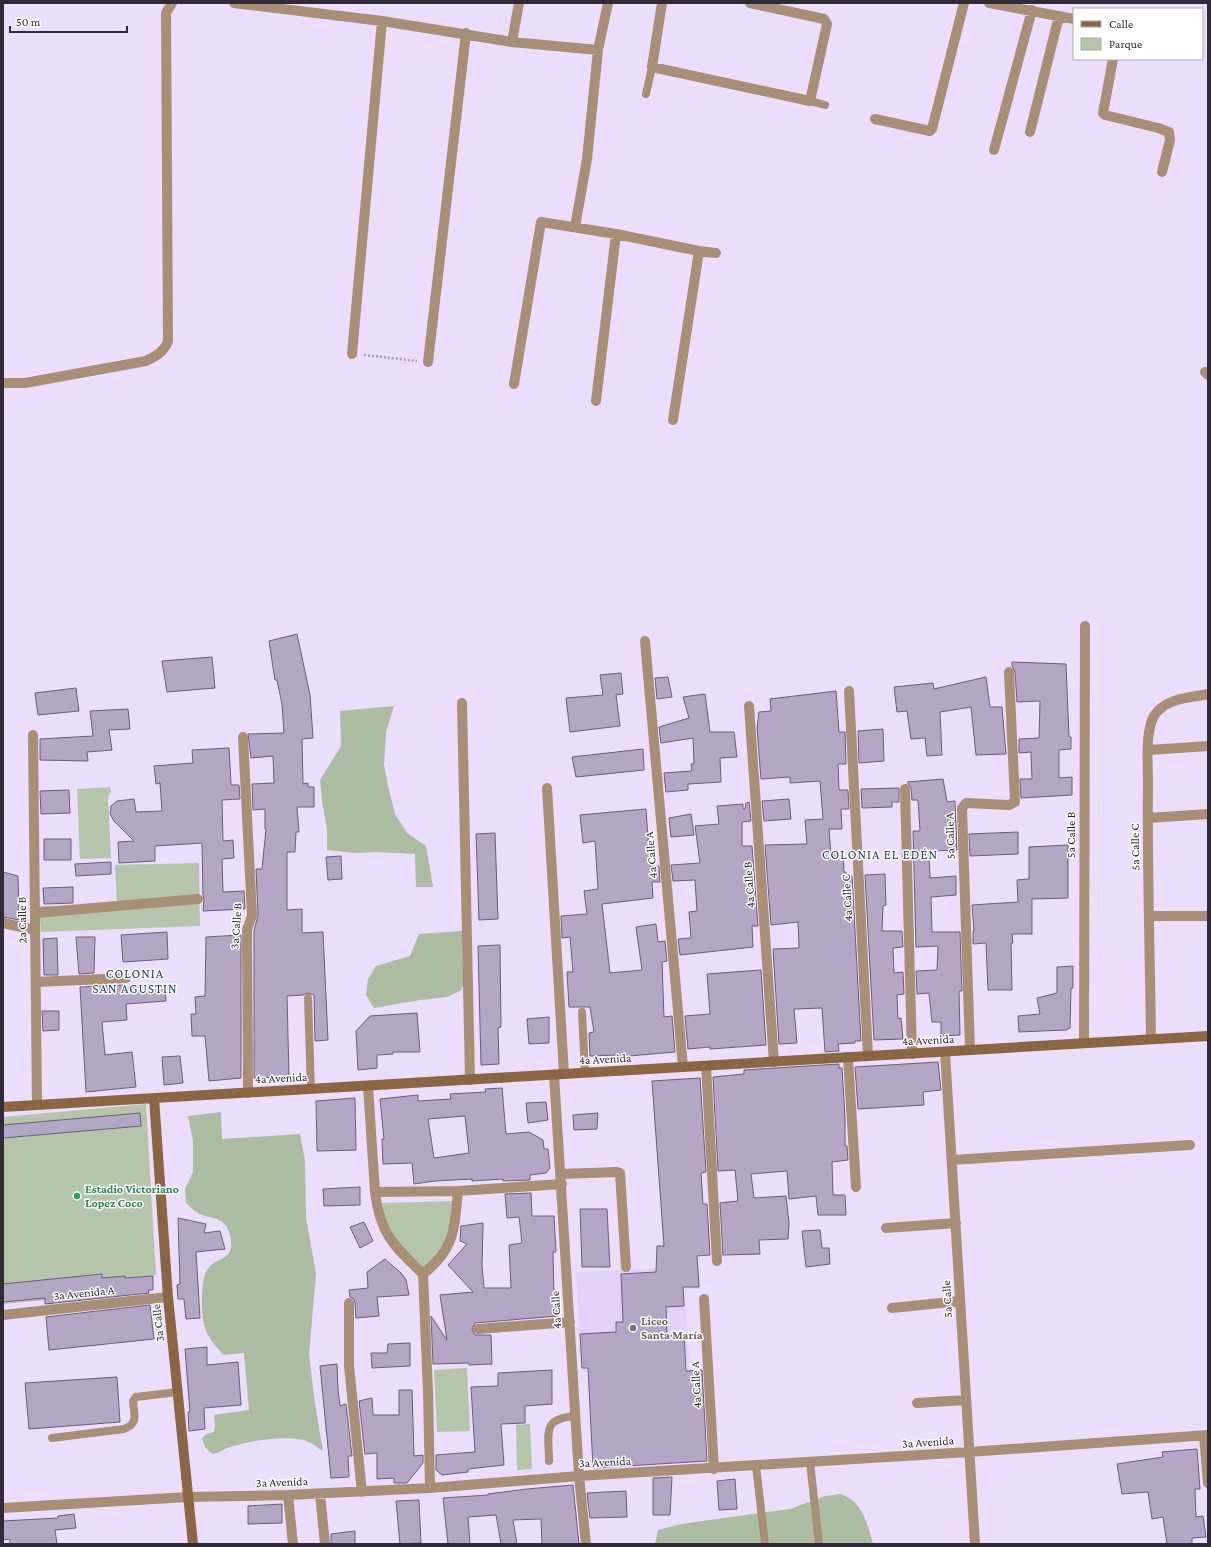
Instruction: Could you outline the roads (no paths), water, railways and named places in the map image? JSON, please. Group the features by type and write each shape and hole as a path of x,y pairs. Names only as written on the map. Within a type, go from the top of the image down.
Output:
{"street":[{"path":"3,383 25,383 146,361 156,356 166,346 168,341 166,13 172,3"},
{"path":"234,3 382,21 512,42 598,50"},
{"path":"512,42 519,3"},
{"path":"575,227 587,159 598,50 608,3"},
{"path":"662,3 652,67 810,101 827,21 824,19 750,3"},
{"path":"875,119 930,131 932,129 964,3"},
{"path":"989,3 1073,19"},
{"path":"994,150 1032,10"},
{"path":"1030,132 1059,16"},
{"path":"352,354 382,21"},
{"path":"428,362 466,34"},
{"path":"1113,60 1103,113 1105,115 1169,132 1170,140 1162,172"},
{"path":"514,384 540,223 543,222 575,227 716,253"},
{"path":"596,401 616,234"},
{"path":"673,420 699,251"},
{"name":"5a Calle B","path":"1084,1043 1085,626"},
{"name":"4a Calle A","path":"645,641 684,1067"},
{"name":"5a Calle A","path":"970,1050 962,808 966,803 1009,805 1014,804 1015,802 1009,672"},
{"name":"4a Calle C","path":"849,691 868,1056"},
{"name":"5a Calle C","path":"1151,1039 1148,818 1150,727 1153,718 1159,709 1171,702 1208,694"},
{"path":"462,704 470,1080"},
{"name":"4a Calle B","path":"749,706 774,1062"},
{"name":"2a Calle B","path":"33,735 37,1105"},
{"name":"3a Calle B","path":"242,737 252,915 248,930 248,1093"},
{"path":"1149,750 1208,746"},
{"name":"4a Calle","path":"547,788 559,1075 561,1179 579,1476 586,1544"},
{"path":"904,789 912,1054"},
{"path":"1148,818 1208,814"},
{"path":"35,914 198,899"},
{"path":"1149,916 1208,916"},
{"path":"3,923 35,930"},
{"path":"36,982 126,978"},
{"name":"4a Avenida","path":"3,1107 1208,1036"},
{"name":"5a Calle","path":"945,1052 975,1544"},
{"path":"848,1057 856,1187"},
{"path":"706,1066 717,1261"},
{"path":"368,1086 376,1207 380,1222 392,1242 423,1274 430,1488"},
{"name":"3a Calle","path":"154,1098 168,1297 193,1544"},
{"path":"952,1160 1190,1145"},
{"path":"375,1192 458,1191 617,1172 620,1173 626,1266"},
{"path":"423,1274 438,1261 452,1237 458,1191"},
{"path":"886,1228 956,1223"},
{"name":"3a Avenida A","path":"3,1315 168,1297"},
{"name":"4a Calle A","path":"704,1299 714,1469"},
{"path":"892,1308 960,1300"},
{"path":"348,1303 350,1366 362,1492"},
{"path":"478,1329 570,1322"},
{"path":"917,1403 966,1400"},
{"path":"1206,1436 1208,1483"},
{"name":"3a Avenida","path":"3,1508 188,1497 320,1494 430,1488 579,1476 714,1469 1206,1436"},
{"path":"320,1494 326,1544"},
{"path":"288,1495 293,1544"}],"lane":[{"path":"646,94 652,67"},
{"path":"810,101 825,105"},
{"path":"308,998 311,1089"},
{"path":"582,1012 585,1073"},
{"path":"52,1438 124,1429 133,1425 135,1421 133,1401 136,1398 178,1392"},
{"path":"549,1461 549,1431 552,1424 557,1419 575,1416"},
{"path":"810,1462 819,1544"},
{"path":"756,1466 765,1544"}],"place":[{"name":"Estadio Victoriano Lopez Coco","path":"77,1196"},
{"name":"Liceo Santa María","path":"633,1328"}],"district":[{"name":"COLONIA EL EDÉN","path":"880,854"},
{"name":"COLONIA SAN AGUSTIN","path":"135,980"}]}
